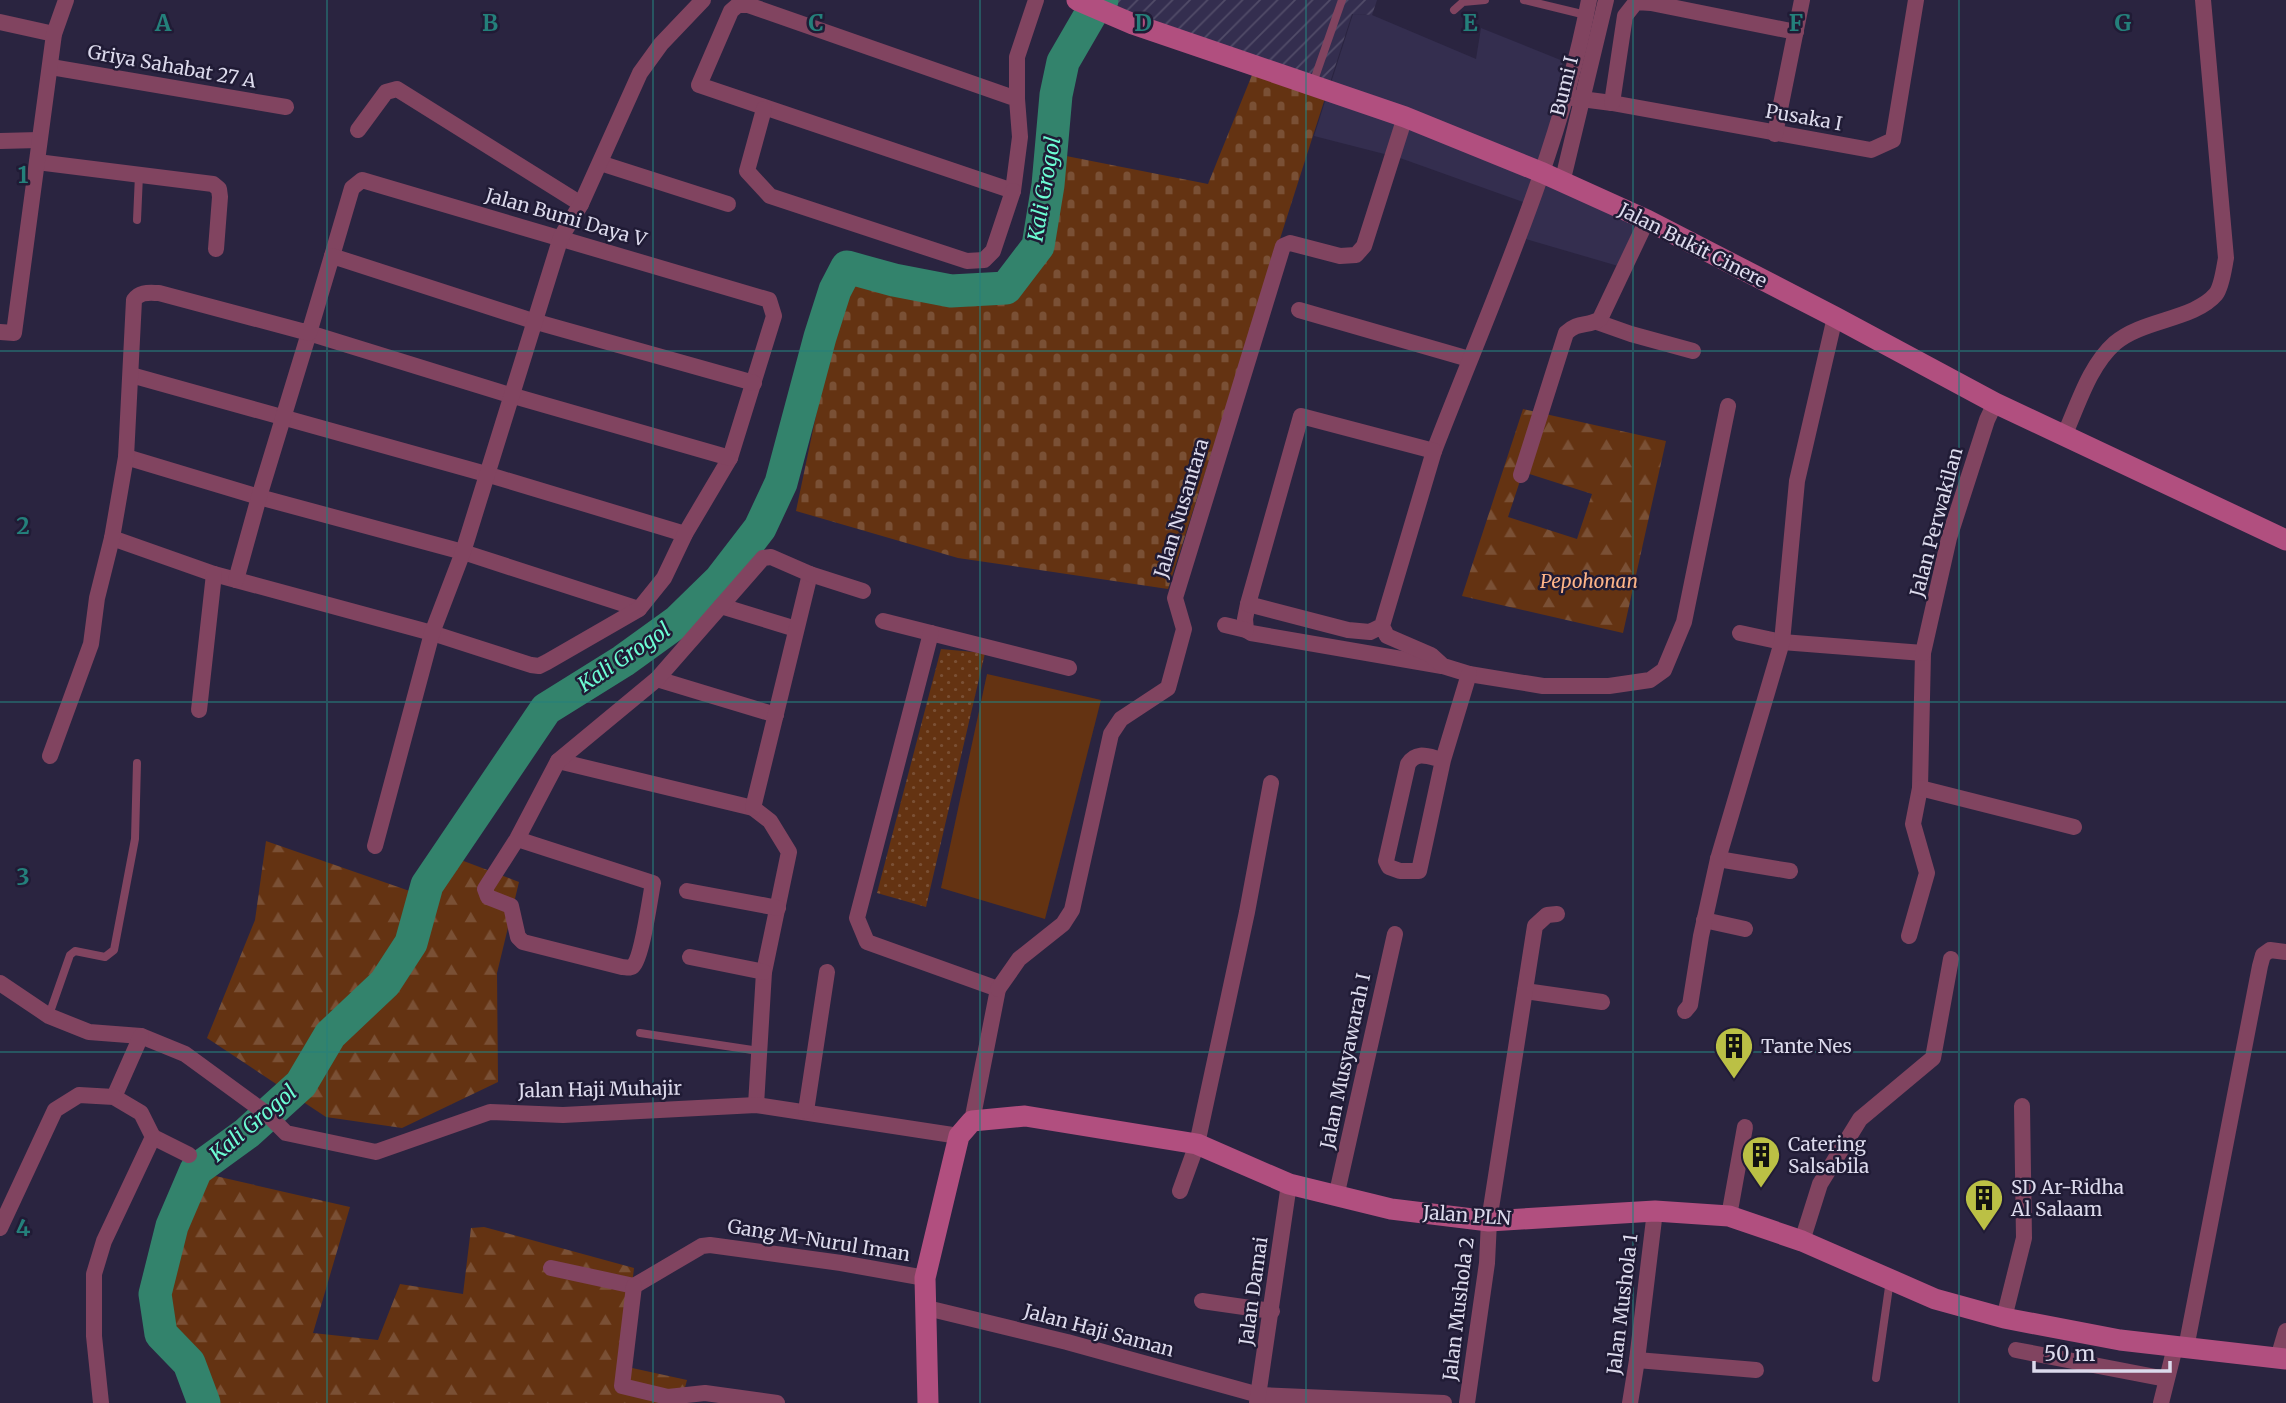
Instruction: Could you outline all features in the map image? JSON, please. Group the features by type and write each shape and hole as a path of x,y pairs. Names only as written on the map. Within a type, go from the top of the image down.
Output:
{"street":[{"path":"0,332 15,333 54,34 66,0"},
{"path":"375,846 432,633 463,552 561,237 600,163 640,74 661,44 704,0"},
{"path":"764,109 747,171 770,196 967,261 984,260 993,251 1013,191 1020,137 1017,57 1036,0"},
{"name":"Bumi I","path":"1562,183 1606,0"},
{"path":"1775,134 1802,0"},
{"name":"Pusaka I","path":"1566,97 1871,150 1893,140 1916,0"},
{"path":"2064,436 2094,367 2115,343 2133,332 2199,308 2217,292 2226,258 2203,0"},
{"path":"1612,103 1625,16 1639,1 1797,32"},
{"name":"Jalan Bukit Cinere","path":"1084,3 1133,24 1405,117 1543,173 1647,220 1995,403 2286,540"},
{"path":"1013,191 699,85 731,11 738,5 748,5 1017,99"},
{"name":"Bumi I","path":"1359,651 1376,629 1434,451 1543,173 1579,49 1587,8"},
{"path":"0,22 54,34"},
{"name":"Griya Sahabat 27 A","path":"51,67 286,107"},
{"path":"358,130 386,92 397,89 580,204"},
{"name":"Jalan Nusantara","path":"998,989 1019,959 1063,924 1072,910 1111,734 1121,719 1168,688 1184,629 1175,598 1283,246 1290,243 1340,256 1356,255 1364,246 1405,117"},
{"path":"0,141 39,140"},
{"path":"37,162 213,184 219,189 216,249"},
{"path":"600,163 728,204"},
{"name":"Jalan Bumi Daya V","path":"332,256 352,188 362,180 561,237 769,300 774,316 754,383"},
{"path":"1597,322 1647,220"},
{"path":"112,538 236,580 432,633 539,666 639,609 664,578 685,534 730,458 754,383 534,321 332,256 236,580"},
{"path":"50,757 91,644 97,598 112,538 126,457 134,300 137,295 159,293 309,333 510,395 730,458"},
{"path":"1299,310 1469,359"},
{"path":"1685,1011 1690,1005 1704,920 1718,859 1782,642 1797,481 1835,317"},
{"path":"1521,475 1566,333 1573,326 1597,322 1693,351"},
{"path":"131,375 486,474 685,534"},
{"name":"Jalan Perwakilan","path":"1909,936 1927,873 1913,824 1920,788 1923,653 1949,538 1995,403"},
{"path":"1225,625 1251,633 1443,666 1469,674 1543,687 1609,686 1650,680 1664,670 1684,622 1728,405"},
{"path":"1246,630 1248,604 1301,416 1434,451"},
{"path":"126,457 259,497 463,552 639,609"},
{"path":"517,839 653,883 641,948 635,965 622,967 523,942 518,937 512,906 488,897 485,889 517,839 558,761 657,679 763,558 767,556 810,574 863,591"},
{"path":"199,710 214,573"},
{"path":"753,808 810,574"},
{"path":"1248,604 1348,630 1376,629 1431,655 1443,666"},
{"path":"721,606 796,629"},
{"path":"883,621 1069,668"},
{"path":"930,633 857,918 867,942 998,989 925,1278 932,1402"},
{"path":"1740,633 1782,642 1923,653"},
{"path":"1443,760 1418,754 1413,756 1408,764 1386,861 1389,867 1419,871 1443,760 1469,674"},
{"path":"657,679 776,715"},
{"path":"558,761 753,808 770,821 789,852 764,972 756,1105"},
{"path":"1180,1191 1197,1144 1247,912 1271,783"},
{"path":"1920,788 2074,827"},
{"path":"1718,859 1790,871"},
{"path":"687,891 778,908"},
{"name":"Jalan Mushola 2","path":"1467,1403 1487,1263 1489,1221 1535,926 1547,915 1557,914"},
{"path":"1704,920 1745,929"},
{"name":"Jalan Musyawarah I","path":"1336,1197 1395,934"},
{"path":"2161,1403 2166,1379 2180,1347 2263,955 2270,950 2286,952"},
{"path":"690,957 764,972"},
{"path":"1802,1241 1819,1184 1860,1119 1933,1058 1951,959"},
{"path":"806,1111 827,972"},
{"name":"Jalan Haji Muhajir","path":"0,983 49,1016 89,1032 141,1036 185,1054 267,1114 286,1133 376,1152 489,1112 563,1115 756,1105 965,1128"},
{"path":"1525,991 1602,1002"},
{"path":"114,1097 141,1036"},
{"path":"0,1228 55,1110 79,1095 114,1097 141,1114 153,1138 189,1155"},
{"path":"2004,1318 2024,1238 2022,1106"},
{"name":"Jalan PLN","path":"965,1128 1025,1116 1197,1144 1289,1184 1336,1197 1391,1209 1489,1221 1655,1211 1729,1216 1802,1241 1935,1299 2004,1318 2120,1339 2282,1358"},
{"path":"1729,1216 1745,1127"},
{"path":"102,1403 94,1336 94,1274 104,1241 153,1138"},
{"name":"Jalan Damai","path":"1258,1399 1289,1184"},
{"name":"Jalan Mushola 1","path":"1630,1403 1655,1211"},
{"name":"Gang M-Nurul Iman","path":"634,1286 702,1246 710,1245 841,1262 925,1278"},
{"path":"551,1268 634,1286 622,1387 668,1397 705,1393 777,1403"},
{"path":"1202,1301 1272,1311"},
{"name":"Jalan Haji Saman","path":"927,1308 1067,1342 1258,1399 1444,1403"},
{"path":"2282,1358 2286,1331"},
{"path":"2016,1350 2166,1379"},
{"path":"1637,1360 1756,1370"}],"lane":[{"path":"1312,85 1342,0"},
{"path":"1454,9 1464,2 1485,0"},
{"path":"1524,0 1587,8"},
{"path":"136,220 139,175"},
{"path":"49,1016 70,955 80,951 105,957 114,950 135,839 137,763"},
{"path":"640,1033 759,1052"},
{"path":"1875,1378 1890,1279"}],"shaded area":[{"path":"1108,0 1377,0 1372,15 1352,14 1326,95 1106,7"},
{"path":"1353,14 1372,15 1476,59 1481,28 1563,61 1544,165 1651,216 1625,268 1512,235 1523,202 1400,158 1314,136"}],"green space":[{"path":"1254,70 1326,95 1168,589 958,558 796,511 847,267 951,291 1006,288 1038,246 1051,153 1208,184"},
{"name":"Pepohonan","path":"1523,409 1666,441 1623,633 1462,596","holes":["1523,472 1592,494 1577,539 1508,517"]},
{"path":"941,649 985,653 926,907 877,893"},
{"path":"987,674 1101,700 1045,919 941,888"},
{"path":"266,841 424,896 453,857 519,882 497,973 498,1082 402,1128 326,1117 207,1038 255,920"},
{"path":"198,1172 350,1207 313,1333 378,1340 400,1284 463,1294 471,1228 484,1227 634,1268 623,1366 687,1380 681,1403 210,1403 167,1323 171,1269"}],"waterway":[{"name":"Kali Grogol","path":"204,1403 189,1363 161,1334 155,1294 172,1226 196,1170 247,1133 301,1084 330,1035 385,983 411,943 427,885 546,709 623,661 677,622 720,580 760,528 781,483 820,337 835,290 847,267 951,291 1006,288 1038,246 1048,185 1056,95 1063,62 1102,0"}],"place":[{"name":"Tante Nes","path":"1734,1080"},
{"name":"Catering Salsabila","path":"1761,1189"},
{"name":"SD Ar-Ridha Al Salaam","path":"1984,1232"}]}
